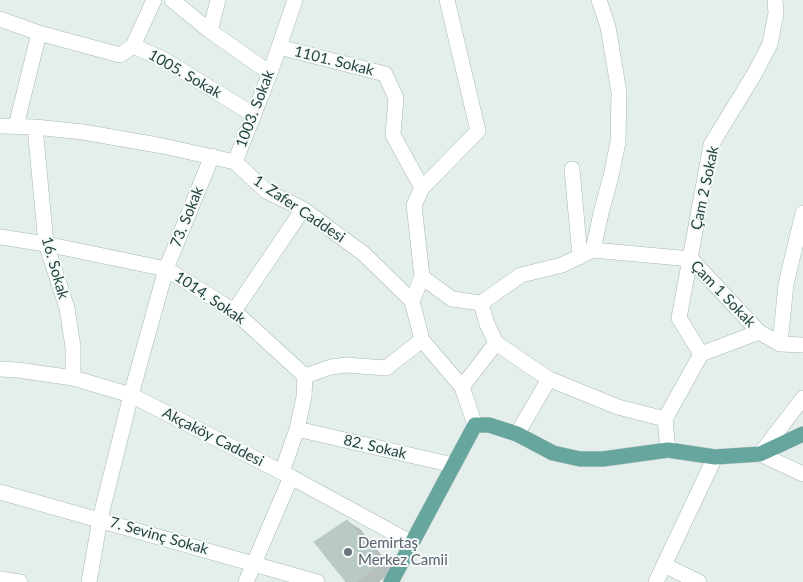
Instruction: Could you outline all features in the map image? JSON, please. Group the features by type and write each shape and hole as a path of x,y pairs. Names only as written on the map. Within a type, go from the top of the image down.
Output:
{"main road":[{"path":"391,582 475,425 489,425 517,434 553,453 580,459 603,459 668,450 715,457 760,454 803,434"}],"street":[{"path":"133,46 154,0"},
{"path":"172,0 210,31 270,73"},
{"path":"210,31 218,0"},
{"name":"1003. Sokak","path":"235,162 270,73 295,0"},
{"path":"447,0 478,130 422,188 414,205 422,277 412,300 422,340 462,387 475,425"},
{"path":"587,254 618,142 619,92 608,27 599,0"},
{"name":"Çam 2 Sokak","path":"701,354 679,318 683,288 691,259 711,145 755,73 770,44 776,13 775,0"},
{"name":"1005. Sokak","path":"0,19 40,33 120,55 133,46 163,59 254,115"},
{"path":"16,126 40,33"},
{"name":"1101. Sokak","path":"279,47 385,74 396,98 394,135 422,188"},
{"name":"1. Zafer Caddesi","path":"0,126 35,127 92,134 235,162 266,190 303,209 364,254 412,300"},
{"name":"16. Sokak","path":"35,127 46,244 67,308 73,347 73,378"},
{"name":"73. Sokak","path":"89,582 100,520 131,395 166,268 212,156"},
{"path":"572,169 587,254"},
{"path":"234,311 303,209"},
{"path":"780,344 786,284 803,213"},
{"name":"1014. Sokak","path":"0,237 46,244 166,268 234,311 305,376"},
{"name":"Çam 1 Sokak","path":"481,303 521,275 562,265 587,254 691,259 759,332 780,344 803,345"},
{"path":"422,277 452,299 481,303 487,324 496,343 550,379 618,407 665,419"},
{"path":"668,450 665,419 701,354 759,332"},
{"path":"246,582 255,564 287,475 304,397 305,376 331,367 346,365 386,368 422,340"},
{"path":"462,387 496,343"},
{"name":"Akçaköy Caddesi","path":"0,369 73,378 131,395 287,475 412,544"},
{"path":"517,434 550,379"},
{"path":"803,398 760,454 803,474"},
{"name":"82. Sokak","path":"297,429 453,465"},
{"path":"656,582 715,457"},
{"name":"7. Sevinç Sokak","path":"0,492 317,582"},
{"path":"664,565 699,582"},
{"path":"0,579 20,582"}],"building":[{"name":"Demirtaş Merkez Camii","path":"347,520 382,562 357,582 346,582 314,542"}],"place":[{"name":"Demirtaş Merkez Camii","path":"348,552"}]}
